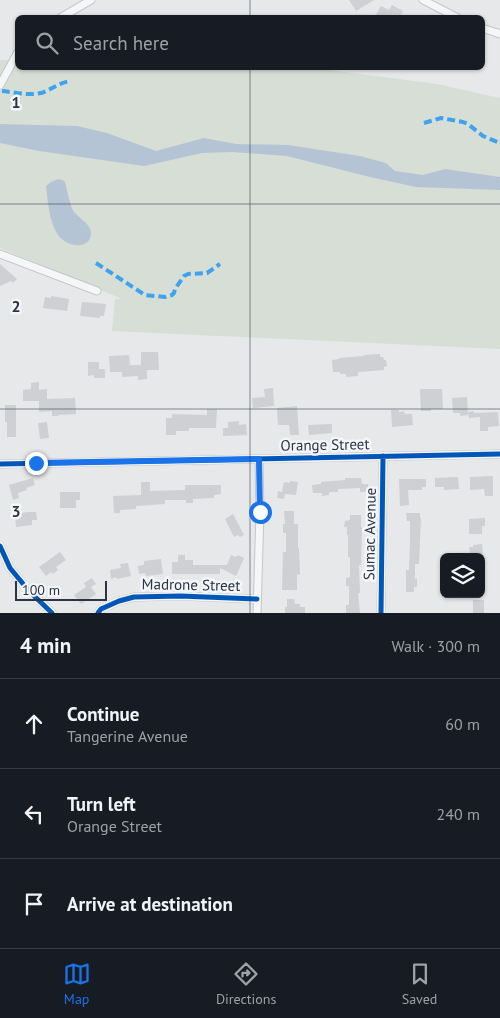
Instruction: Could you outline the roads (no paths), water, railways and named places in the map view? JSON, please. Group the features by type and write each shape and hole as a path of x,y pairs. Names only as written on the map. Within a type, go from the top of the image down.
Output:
{"street":[{"path":"65,15 91,0"},
{"path":"428,1 453,15"},
{"path":"485,29 500,34"},
{"path":"0,86 15,58"},
{"path":"0,254 97,291"},
{"name":"Orange Street","path":"0,464 500,454"},
{"name":"Sumac Avenue","path":"381,613 384,456"},
{"path":"257,613 260,512 259,459"},
{"path":"0,546 10,568 29,591 52,613"},
{"name":"Madrone Street","path":"98,613 102,609 134,596 258,598"}],"water":[{"path":"0,124 77,126 107,133 156,151 204,138 236,144 288,145 360,156 386,163 395,171 423,175 445,169 500,177 500,190 416,187 287,156 232,152 202,153 144,166 39,151 0,143"},
{"path":"58,179 65,182 74,212 87,224 90,230 90,238 83,245 67,243 58,235 53,224 49,212 46,186"}]}
